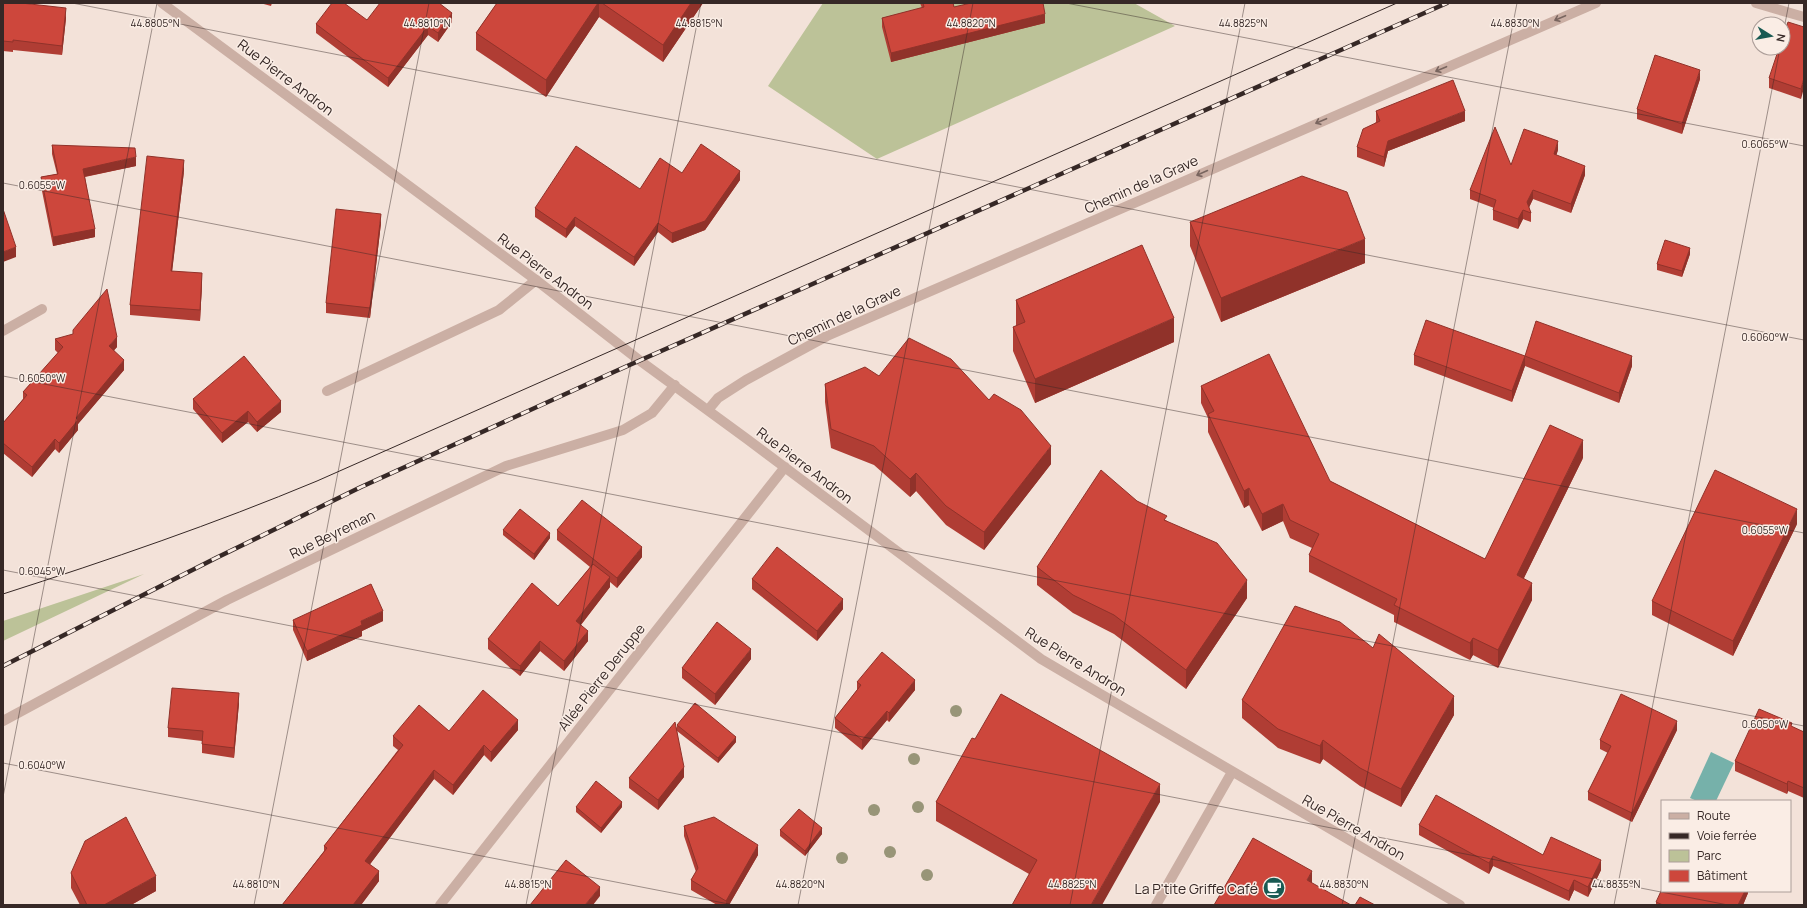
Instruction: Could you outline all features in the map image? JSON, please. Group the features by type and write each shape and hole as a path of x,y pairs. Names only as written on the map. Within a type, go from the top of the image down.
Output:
{"street":[{"name":"Rue Pierre Andron","path":"162,3 536,280 640,360 1041,659 1460,905"},
{"name":"Chemin de la Grave","path":"708,410 718,398 746,380 827,336 1596,3"},
{"path":"1756,3 1804,17"},
{"path":"327,391 499,310 536,280"},
{"path":"3,331 42,309"},
{"name":"Rue Beyreman","path":"3,721 227,600 506,466 623,430 652,413 675,386"},
{"name":"Allée Pierre Deruppe","path":"440,905 785,467"},
{"path":"1156,905 1232,772"}],"green space":[{"path":"823,3 1134,3 1175,26 877,159 768,86"},
{"path":"144,574 3,641 3,621"}],"water":[{"path":"1711,752 1734,763 1716,800 1695,800 1690,798"}],"building":[{"path":"3,3 21,3 66,8 62,46 13,40 13,42 3,41"},
{"path":"332,3 344,3 367,20 380,3 439,3 452,13 438,33 428,26 388,78 316,24"},
{"path":"497,3 598,3 546,80 476,33"},
{"path":"602,3 691,3 663,45"},
{"path":"923,3 953,3 954,7 971,3 1043,3 1045,14 891,53 882,18 924,7"},
{"path":"1791,23 1804,27 1804,78 1801,89 1769,78 1776,56 1791,56"},
{"path":"1655,55 1700,70 1682,124 1637,109"},
{"path":"1453,80 1465,111 1388,141 1384,157 1357,147 1363,129 1380,121 1376,111"},
{"path":"1495,127 1511,165 1524,129 1558,141 1554,154 1585,166 1571,204 1533,190 1527,202 1531,213 1523,210 1518,219 1493,210 1496,200 1470,190"},
{"path":"701,144 740,171 705,221 672,233 658,223 634,257 575,217 566,229 535,208 576,146 640,189 660,158 682,173"},
{"path":"52,145 135,148 136,157 83,169 95,229 53,237 41,177 58,174"},
{"path":"147,156 184,160 171,271 202,273 200,310 130,305"},
{"path":"1302,176 1347,192 1365,239 1221,298 1190,222"},
{"path":"3,209 16,247 3,252"},
{"path":"336,209 381,214 370,308 326,303"},
{"path":"1665,240 1690,248 1682,271 1657,264"},
{"path":"1142,245 1174,318 1035,379 1013,327 1025,322 1016,300"},
{"path":"107,289 117,337 109,346 124,360 76,418 78,420 59,443 55,439 32,467 3,443 3,423 27,395 23,392 63,347 55,339 73,334 73,330"},
{"path":"1426,320 1525,356 1512,391 1414,355"},
{"path":"1536,321 1632,356 1619,393 1525,356"},
{"path":"909,338 951,359 989,400 994,394 1021,410 1051,446 984,532 946,506 916,473 910,479 874,446 831,429 825,384 865,367 879,376"},
{"path":"1269,354 1330,481 1485,559 1550,425 1583,440 1517,575 1532,583 1498,650 1473,638 1470,643 1394,605 1397,599 1309,555 1319,534 1290,520 1283,504 1262,514 1249,488 1244,491 1208,414 1214,411 1201,386"},
{"path":"244,356 281,401 257,422 248,411 222,433 193,399"},
{"path":"1101,470 1137,501 1167,516 1164,520 1217,543 1247,580 1186,670 1114,615 1073,595 1037,567"},
{"path":"1715,470 1797,509 1733,641 1652,601"},
{"path":"582,500 642,547 617,578 557,530"},
{"path":"520,509 550,533 534,554 503,530"},
{"path":"777,547 843,599 817,631 752,579"},
{"path":"593,564 610,577 576,621 588,631 564,661 540,641 520,666 488,639 532,583 558,606"},
{"path":"371,584 383,611 361,621 362,625 307,651 293,620"},
{"path":"1295,606 1340,622 1373,648 1379,634 1454,696 1401,789 1360,768 1323,740 1320,746 1278,729 1242,700"},
{"path":"717,622 751,649 715,694 682,668"},
{"path":"882,652 915,680 889,713 887,711 862,740 835,718 861,685 857,682"},
{"path":"172,688 239,693 234,748 202,744 203,731 168,728"},
{"path":"483,690 518,720 491,752 484,745 453,785 434,770 365,861 379,871 353,905 282,905 327,848 324,846 403,745 393,736 419,705 449,731"},
{"path":"1001,694 1160,784 1091,905 1012,905 1037,860 936,802 972,738 975,739"},
{"path":"1621,694 1677,721 1632,813 1588,792 1611,746 1600,740"},
{"path":"695,703 736,737 718,758 677,725"},
{"path":"1759,709 1792,723 1791,726 1804,732 1804,788 1788,781 1787,784 1735,761"},
{"path":"675,722 684,767 658,800 629,778"},
{"path":"596,781 622,802 601,828 576,807"},
{"path":"1436,795 1543,855 1551,837 1601,860 1588,887 1574,880 1569,891 1493,856 1489,863 1419,825"},
{"path":"799,809 822,828 805,851 780,830"},
{"path":"126,817 156,876 104,905 87,905 71,873 85,841"},
{"path":"714,817 758,845 726,901 691,880 698,868 684,826"},
{"path":"1253,838 1312,871 1307,880 1351,905 1214,905"},
{"path":"566,860 600,887 585,905 530,905"},
{"path":"1661,891 1744,892 1738,905 1663,905 1656,902"},
{"path":"1360,897 1375,905 1355,905"}],"tram line":[{"path":"3,594 161,541 317,481 1397,3"}],"railway":[{"path":"3,666 216,558 361,487 616,371 1447,3"}],"place":[{"name":"La P'tite Griffe Café","path":"1274,888"}]}
